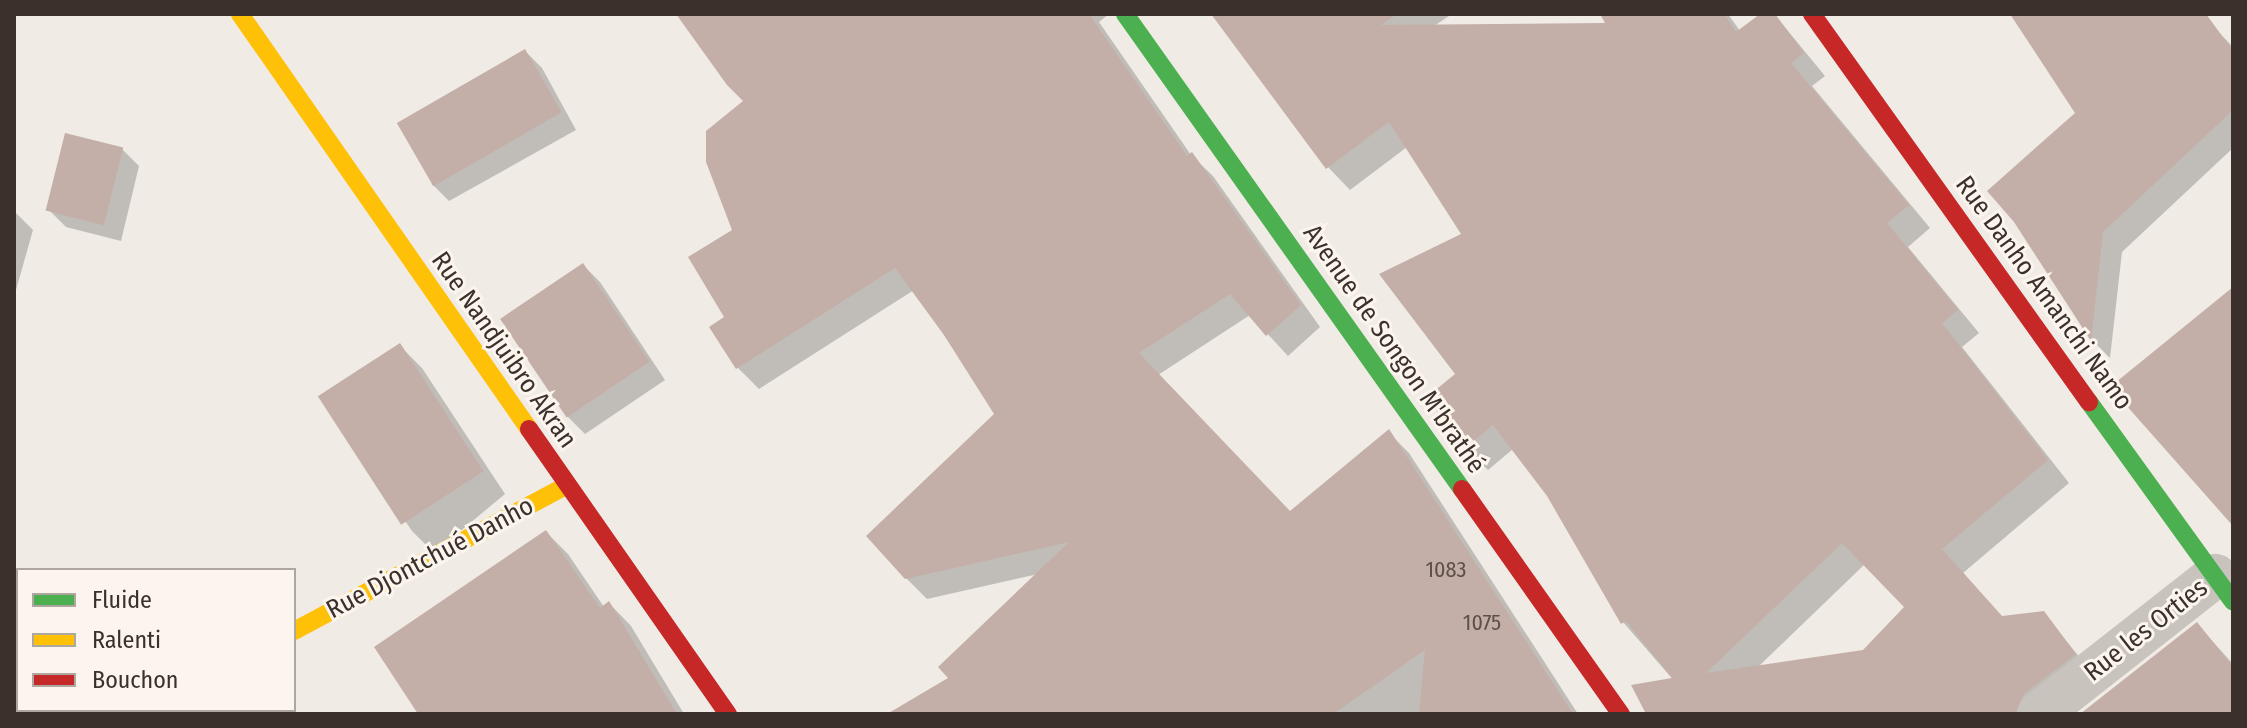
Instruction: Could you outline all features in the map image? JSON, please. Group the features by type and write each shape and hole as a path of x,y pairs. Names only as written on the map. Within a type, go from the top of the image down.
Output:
{"street":[{"name":"Rue Nandjuibro Akran","path":"240,14 728,714"},
{"name":"Avenue de Songon M'brathé","path":"1125,14 1621,714"},
{"name":"Rue Danho Amanchi Namo","path":"1812,14 2224,589"},
{"name":"Rue Djontchué Danho","path":"296,630 567,485"},
{"name":"Rue les Orties","path":"2039,714 2224,589"}],"building":[{"path":"676,14 1089,14 1187,156 1192,152 1301,305 1266,336 1230,294 1139,353 1290,511 1389,429 1573,714 1419,714 1425,650 1333,714 887,714 948,678 938,667 1069,542 905,579 866,536 994,414 944,335 895,268 736,369 709,327 724,317 688,257 732,230 706,162 706,131 743,101 727,85"},
{"path":"1211,14 1397,14 1381,25 1605,23 1600,14 1724,14 1736,32 1760,14 1775,14 1804,53 1791,63 1909,205 1887,223 1958,310 1942,323 2048,460 1942,549 2002,616 2044,611 2076,654 2024,694 2015,714 1646,714 1631,685 1672,678 1626,621 1621,624 1547,496 1493,425 1464,449 1427,397 1455,374 1379,274 1461,234 1389,122 1326,169","holes":["1842,543 1904,607 1863,650 1706,673"]},
{"path":"2010,14 2206,14 2233,51 2233,110 2103,232 2091,341 2014,222 1987,191 2075,113"},
{"path":"525,49 562,112 433,186 397,123"},
{"path":"65,133 123,148 104,225 46,211"},
{"path":"583,263 650,362 567,418 500,319"},
{"path":"2233,287 2233,526 2110,387"},
{"path":"400,343 483,471 401,525 318,396"},
{"path":"546,530 600,608 609,601 677,714 418,714 374,647"},
{"path":"2197,622 2233,667 2233,714 2080,714"}],"traffic: fast":[{"path":"1125,14 1462,489"},
{"path":"2089,402 2233,602"}],"traffic: slow":[{"path":"240,14 529,429"},
{"path":"296,630 567,485"}],"traffic: jam":[{"path":"1812,14 2089,402"},
{"path":"529,429 728,714"},
{"path":"1462,489 1621,714"}]}
